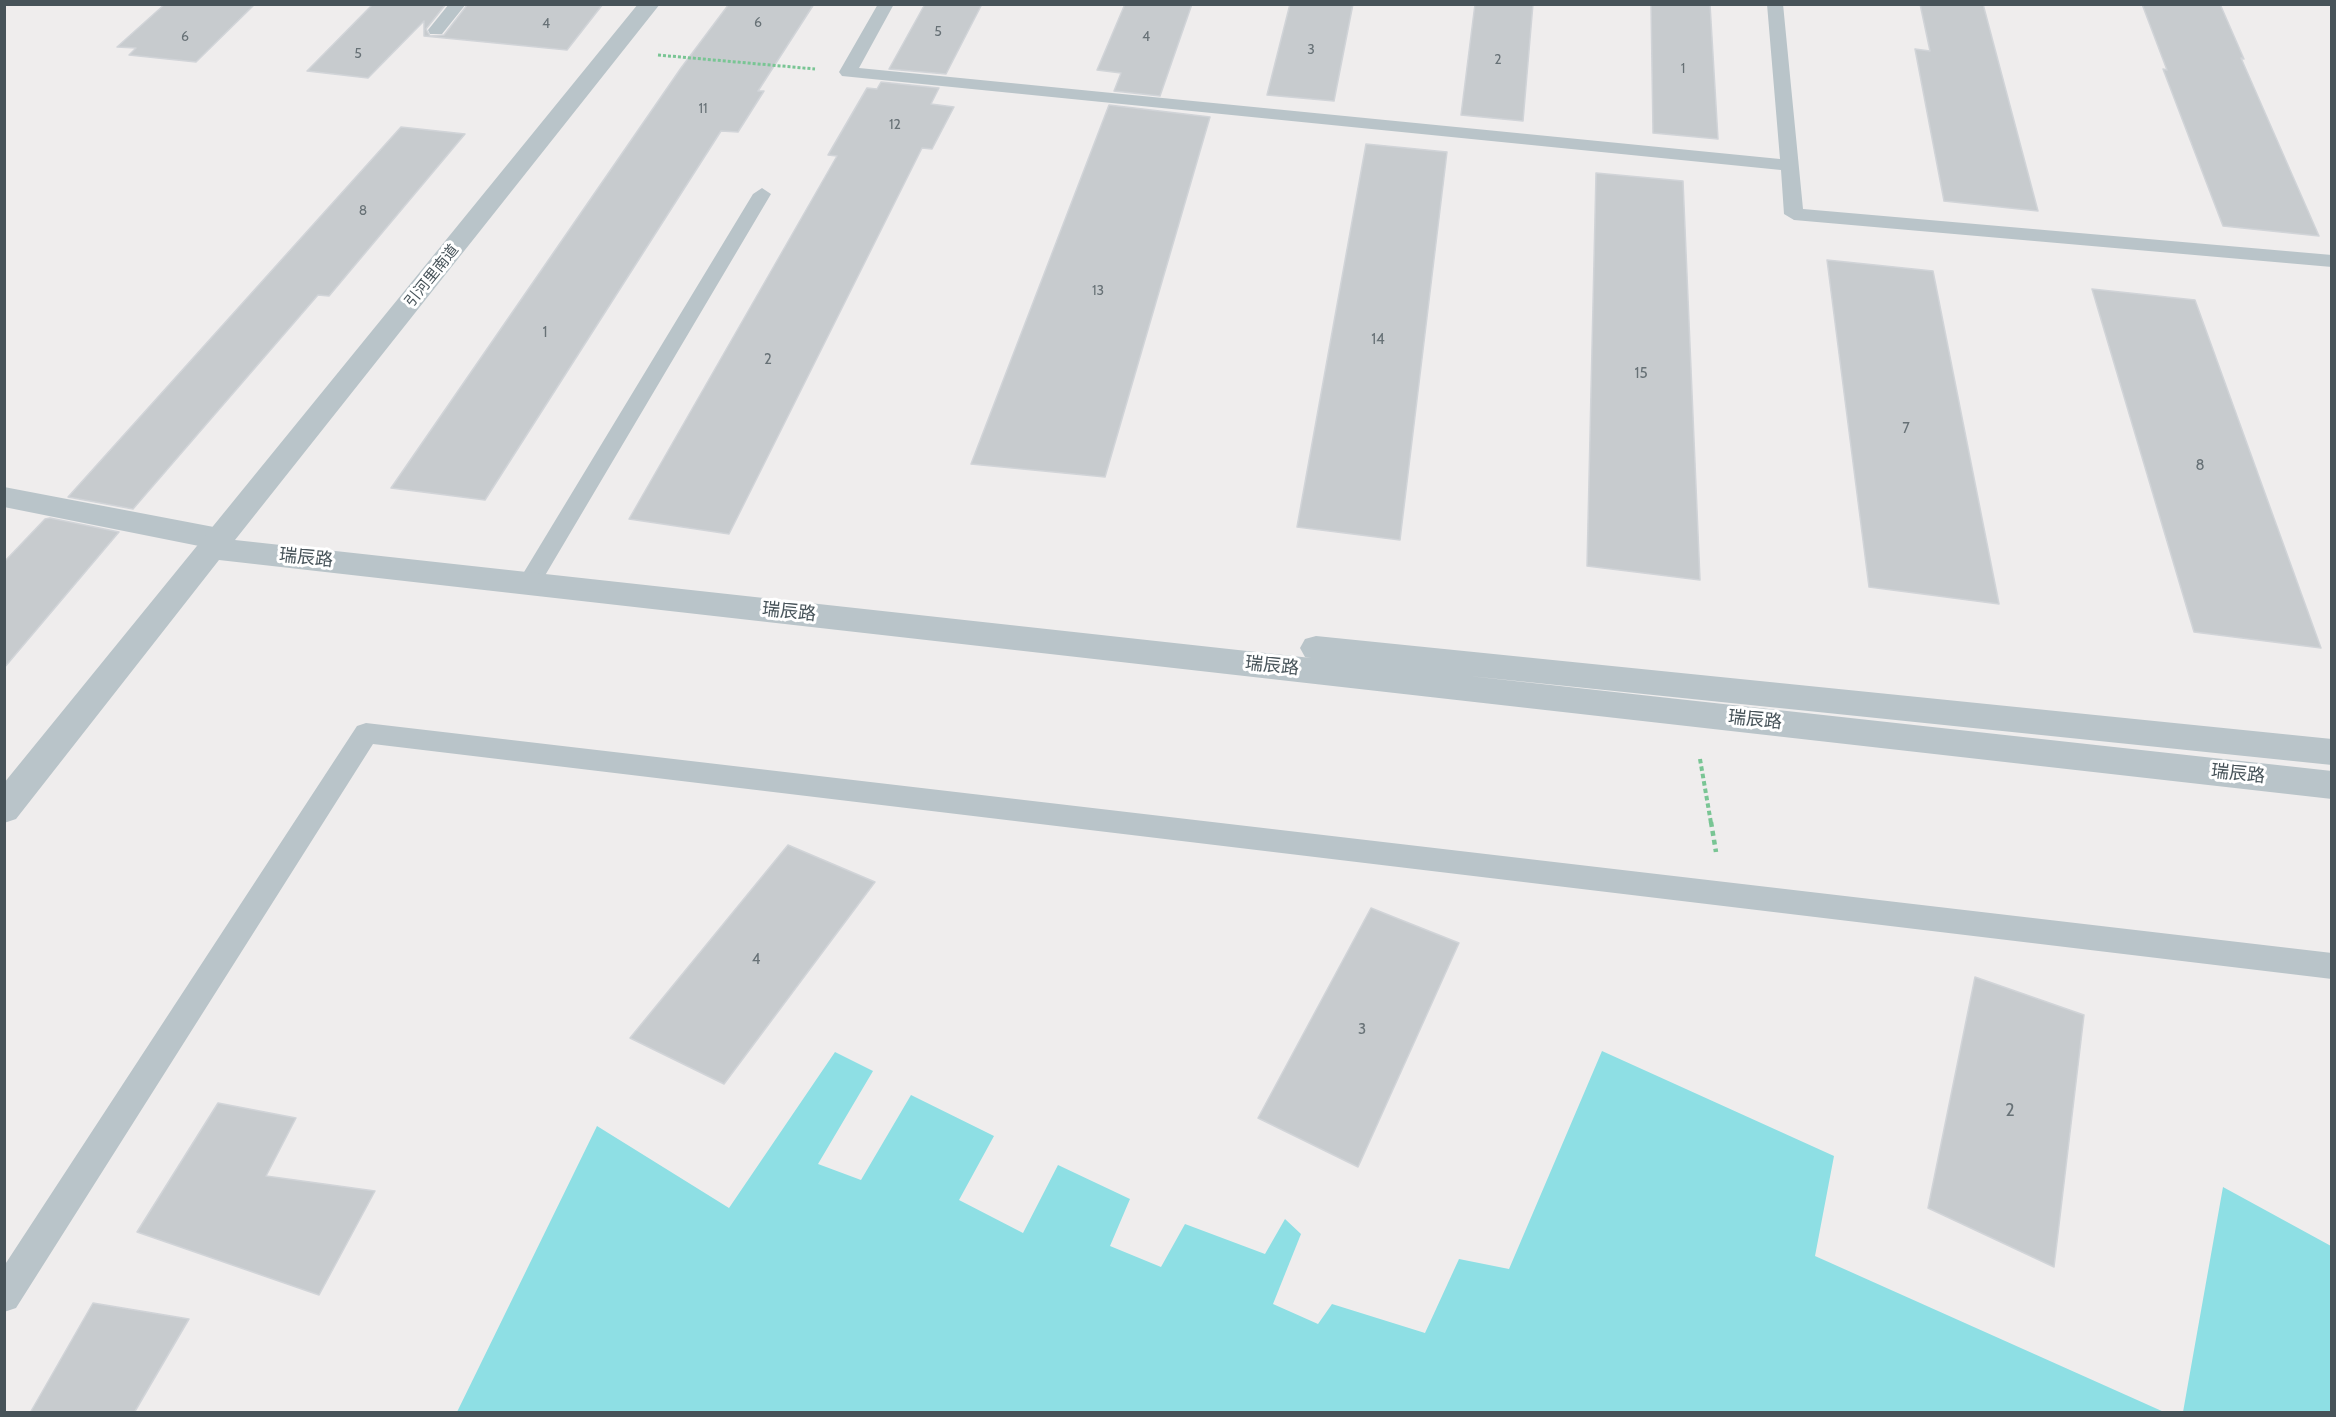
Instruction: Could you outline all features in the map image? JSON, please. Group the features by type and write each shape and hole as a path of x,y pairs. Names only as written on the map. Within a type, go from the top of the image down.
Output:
{"street":[{"name":"引河里南道","path":"4,809 650,4"},
{"name":"瑞辰路","path":"4,497 219,539 2331,785"},
{"name":"瑞辰路","path":"533,575 2331,752"}],"lane":[{"path":"436,30 458,4"},
{"path":"886,4 848,72 1788,165"},
{"path":"1775,4 1794,214 2331,261"},
{"path":"533,575 762,194"},
{"path":"4,1296 366,733 2331,966"}],"path":[{"path":"614,51 848,72"},
{"path":"1692,712 1723,894"}],"water":[{"path":"1602,1051 1834,1156 1815,1256 2164,1412 457,1412 597,1126 729,1208 835,1052 873,1071 818,1164 861,1180 911,1095 994,1136 959,1200 1023,1233 1058,1165 1130,1199 1110,1246 1161,1267 1185,1224 1265,1254 1285,1219 1301,1234 1273,1304 1318,1324 1332,1304 1425,1333 1459,1259 1509,1269"},
{"path":"2223,1187 2331,1246 2331,1412 2183,1412"}],"building":[{"path":"165,4 255,4 196,62 129,55 136,48 117,47"},
{"path":"373,4 446,4 426,29 430,36 444,35 468,4 603,4 567,50 424,36 424,21 368,78 307,71"},
{"path":"729,4 814,4 758,91 764,91 738,132 721,131 485,500 391,488 681,68"},
{"path":"925,4 982,4 946,74 889,69"},
{"path":"1125,4 1192,4 1160,96 1114,91 1121,73 1097,70"},
{"path":"1290,4 1353,4 1334,101 1267,95"},
{"path":"1475,4 1533,4 1523,121 1461,115"},
{"path":"1651,4 1710,4 1718,139 1653,133"},
{"path":"1920,4 1983,4 2038,211 1944,201 1915,49 1930,51"},
{"path":"2142,4 2220,4 2244,59 2241,58 2319,236 2223,226 2163,69 2167,70"},
{"path":"881,82 939,88 931,104 954,107 932,149 922,148 729,534 629,519 837,156 828,155 867,88 877,89"},
{"path":"1109,105 1210,117 1105,477 971,464"},
{"path":"401,127 465,134 329,296 318,295 133,509 68,497"},
{"path":"1366,144 1447,152 1400,540 1297,527"},
{"path":"1596,173 1683,181 1700,580 1587,566"},
{"path":"1827,260 1933,271 1999,604 1869,587"},
{"path":"2092,289 2195,300 2321,648 2194,632"},
{"path":"50,518 119,532 4,668 4,562 45,519"},
{"path":"788,845 875,882 724,1084 630,1038"},
{"path":"1371,908 1459,943 1358,1167 1258,1118"},
{"path":"1975,977 2084,1015 2054,1267 1928,1208"},
{"path":"218,1103 296,1118 266,1176 375,1191 319,1295 137,1232"},
{"path":"93,1303 189,1319 134,1413 30,1413"}]}
